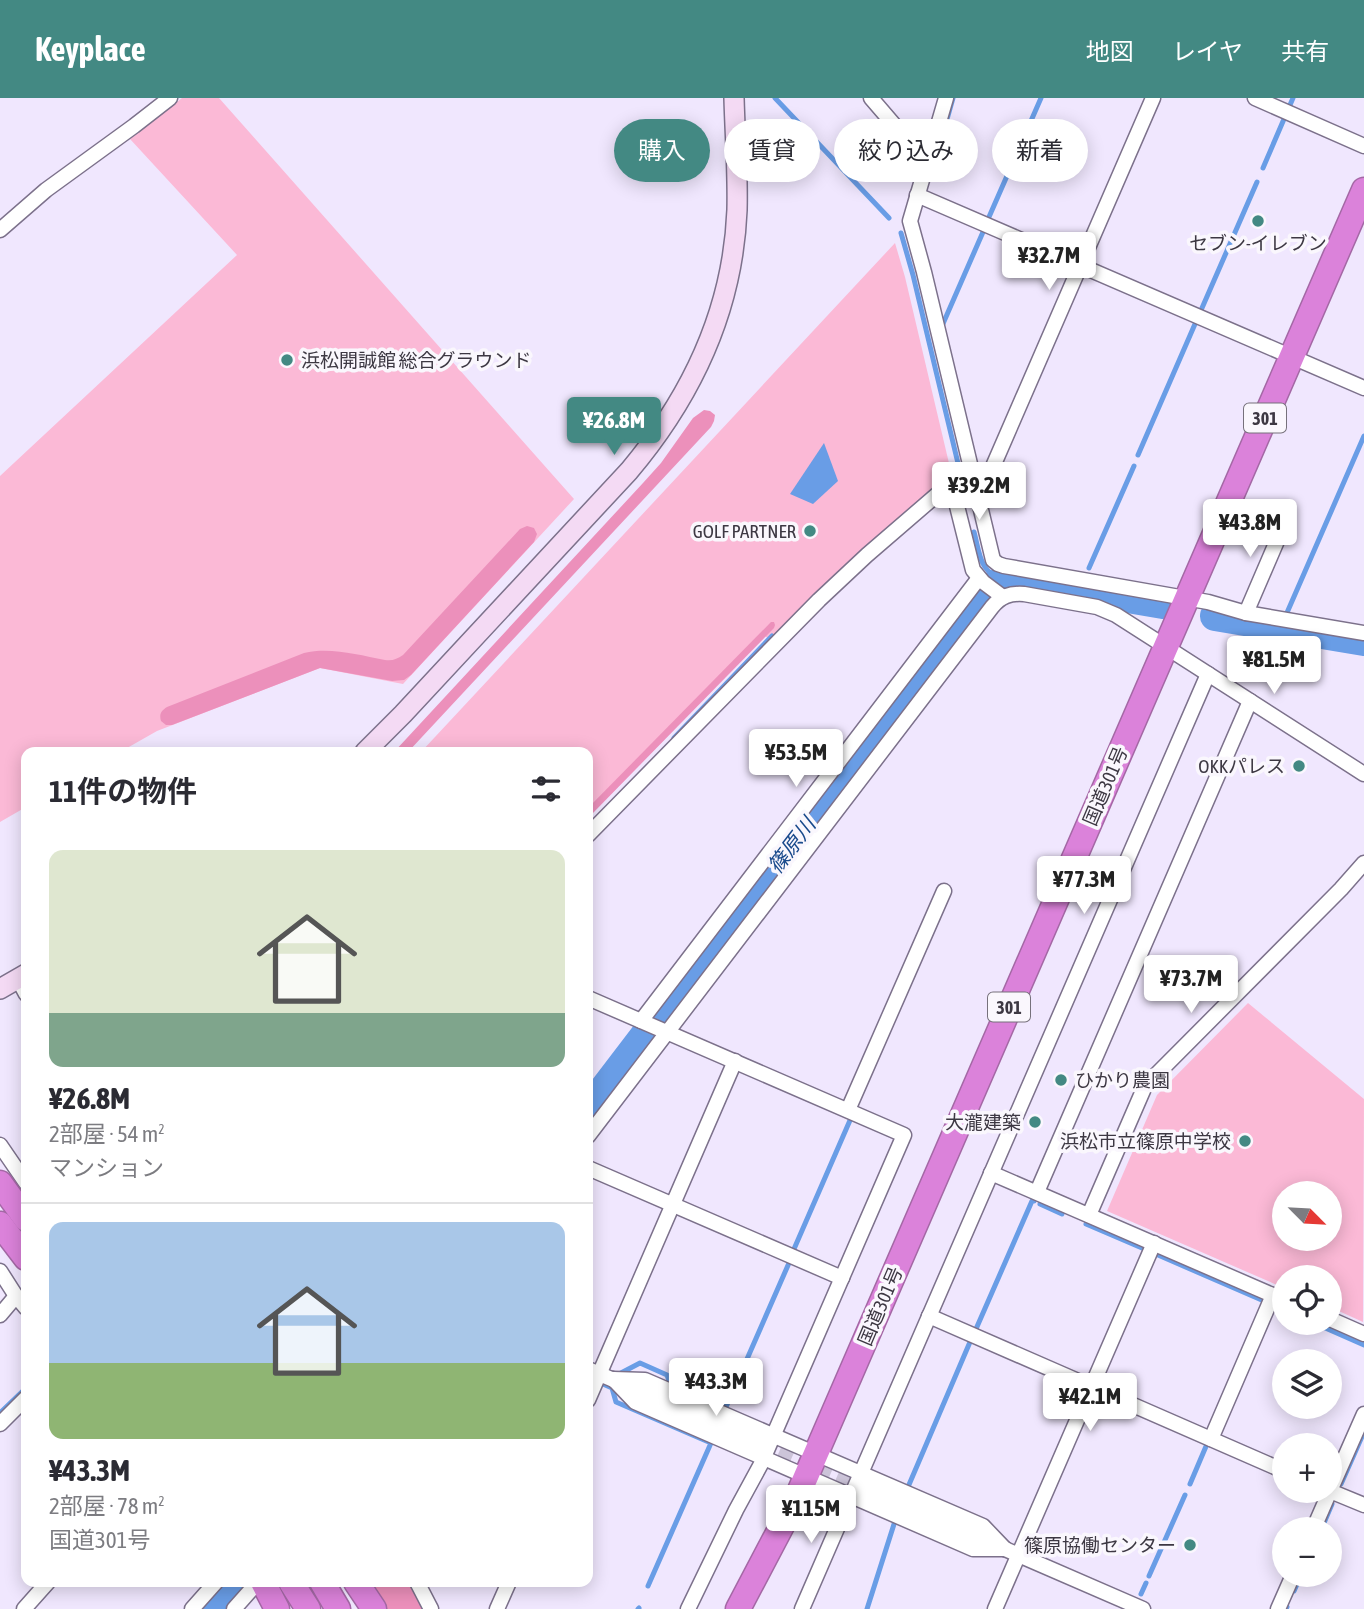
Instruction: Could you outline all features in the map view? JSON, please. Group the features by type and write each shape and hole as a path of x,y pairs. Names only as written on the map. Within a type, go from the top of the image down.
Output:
{"highway":[{"name":"国道301号","path":"738,1609 806,1475 1364,190"},
{"path":"0,1183 21,1212"},
{"path":"0,1224 21,1251"},
{"path":"758,1609 806,1475"},
{"path":"294,1587 308,1609"},
{"path":"325,1587 338,1609"},
{"path":"359,1587 373,1609"}],"street":[{"path":"0,230 46,190 170,98"},
{"path":"370,747 629,471 662,430 689,385 711,338 732,262 737,210 734,98"},
{"path":"871,98 889,119"},
{"path":"940,119 946,98"},
{"path":"960,519 980,507 1080,265 1153,98"},
{"path":"1255,98 1364,146"},
{"path":"921,182 909,221 993,559 998,564 1364,633"},
{"path":"917,195 1364,388"},
{"path":"593,830 826,593 947,486 954,494 970,563 990,587 992,607 664,1030 593,1129"},
{"path":"1246,612 1286,520"},
{"path":"990,587 1107,610 1362,769"},
{"path":"643,1021 990,587"},
{"path":"802,1609 858,1486 1208,674"},
{"path":"1037,1192 1250,701"},
{"path":"1089,1215 1145,1086 1364,863"},
{"path":"848,1110 944,891"},
{"path":"0,989 21,983"},
{"path":"593,1000 904,1135 764,1458 688,1609"},
{"path":"600,1374 735,1061"},
{"path":"0,1145 21,1175"},
{"path":"593,1170 842,1278"},
{"path":"992,1173 1272,1294"},
{"path":"995,1609 1012,1552 1091,1387 1154,1243"},
{"path":"0,1271 21,1302 0,1315"},
{"path":"1211,1439 1272,1312"},
{"path":"929,1316 1272,1466"},
{"path":"1342,1324 1364,1334"},
{"path":"600,1374 645,1380 774,1436 806,1475 858,1486 973,1549 1012,1552"},
{"path":"600,1374 760,1443"},
{"path":"600,1374 635,1402 764,1458 806,1475 858,1486 983,1527 1012,1552 1143,1609"},
{"path":"0,1424 21,1403"},
{"path":"1342,1464 1364,1414"},
{"path":"1342,1496 1364,1506"},
{"path":"24,1609 44,1587"},
{"path":"192,1609 212,1587"},
{"path":"420,1587 431,1609"},
{"path":"497,1609 507,1587"},
{"path":"1278,1609 1288,1587"},
{"path":"234,1609 257,1589"}],"shaded area":[{"name":"浜松開誠館 総合グラウンド","path":"182,98 219,98 574,499 403,684 320,668 157,731 129,747 21,747 21,810 0,822 0,476 237,255 130,139"},
{"path":"895,243 952,476 888,529 771,641 765,636 593,813 593,747 426,747"},
{"path":"704,410 715,415 711,427 413,747 399,747 661,463 693,418"},
{"path":"527,526 534,528 537,534 534,542 404,680 392,681 320,668 172,725 161,721 161,713 167,707 304,653 334,651 385,660 399,658 520,529"},
{"path":"771,622 774,622 774,628 593,813 593,803"},
{"name":"浜松市立篠原中学校","path":"1248,1003 1364,1099 1363,1322 1342,1312 1342,1265 1272,1265 1272,1283 1107,1211 1157,1095"},
{"path":"369,1587 412,1587 423,1609 384,1609"}],"water":[{"path":"824,443 838,481 813,504 790,494"}],"waterway":[{"path":"775,98 889,218"},
{"path":"947,119 953,98"},
{"path":"989,217 1041,98"},
{"path":"1290,105 1293,98"},
{"path":"1263,168 1284,119"},
{"path":"1202,308 1257,182"},
{"path":"942,326 983,232"},
{"path":"901,233 967,501"},
{"path":"1138,455 1195,324"},
{"path":"1286,615 1364,436"},
{"path":"1089,568 1134,466"},
{"path":"974,532 982,562 990,573 1006,580"},
{"name":"篠原川","path":"593,1103 984,593 1001,582 1016,579 1163,604"},
{"name":"篠原川","path":"1215,616 1364,641"},
{"path":"674,738 772,636 774,638"},
{"path":"794,1249 851,1118"},
{"path":"976,1329 1034,1201"},
{"path":"1040,1204 1062,1214"},
{"path":"1086,1224 1142,1248"},
{"path":"1158,1255 1264,1301"},
{"path":"619,1374 640,1363 667,1375 670,1383 726,1407 789,1263"},
{"path":"1341,1335 1364,1345"},
{"path":"908,1487 970,1342"},
{"path":"603,1384 612,1388 616,1402 711,1443 648,1586"},
{"path":"0,1413 21,1393"},
{"path":"1342,1482 1364,1432"},
{"path":"1190,1484 1207,1444"},
{"path":"1149,1576 1185,1495"},
{"path":"1326,1517 1332,1504"},
{"path":"867,1609 895,1521"},
{"path":"1141,1594 1146,1583"},
{"name":"篠原川","path":"213,1609 233,1587"},
{"path":"1294,1591 1296,1587"}],"tunnel":[{"path":"760,1443 862,1487"}],"place":[{"name":"セブン-イレブン","path":"1258,221"},
{"name":"浜松開誠館 総合グラウンド","path":"287,360"},
{"name":"GOLF PARTNER","path":"810,531"},
{"name":"OKKパレス","path":"1299,766"},
{"name":"ひかり農園","path":"1061,1080"},
{"name":"大瀧建築","path":"1035,1122"},
{"name":"浜松市立篠原中学校","path":"1245,1141"},
{"name":"篠原協働センター","path":"1190,1545"}]}
